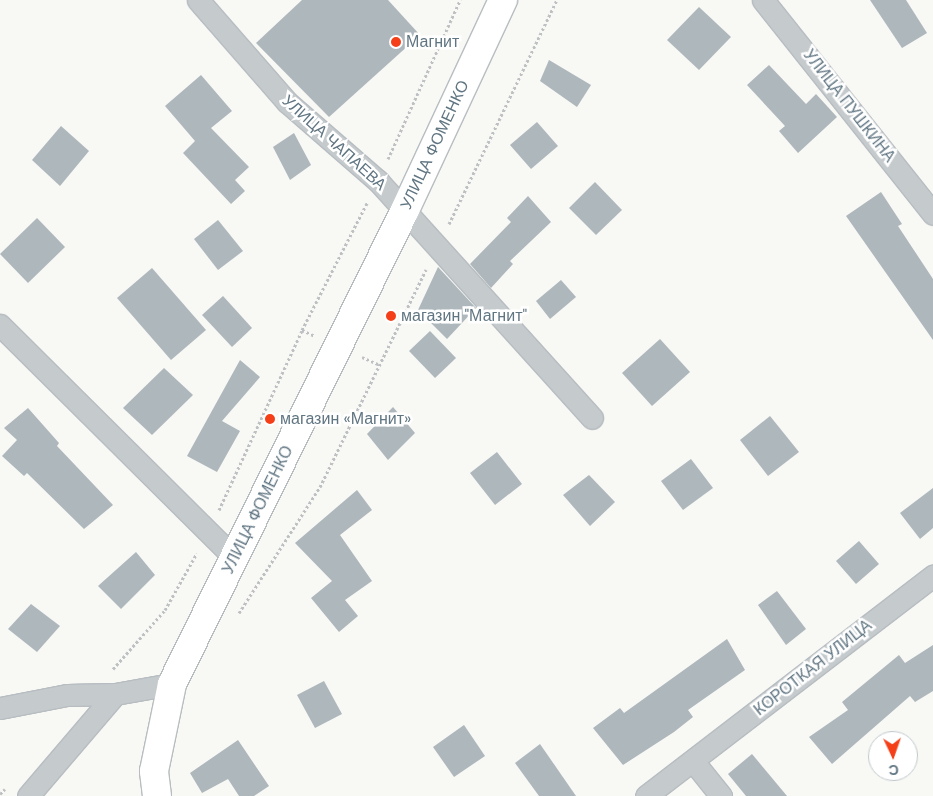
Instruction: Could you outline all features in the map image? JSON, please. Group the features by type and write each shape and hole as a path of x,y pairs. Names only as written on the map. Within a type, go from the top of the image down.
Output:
{"main road":[{"name":"УЛИЦА ФОМЕНКО","path":"172,684 405,210 504,0"},
{"path":"157,796 154,771 172,684"}],"street":[{"name":"УЛИЦА ЧАПАЕВА","path":"198,0 287,102 378,181 592,418"},
{"name":"УЛИЦА ПУШКИНА","path":"763,0 933,214"},
{"path":"0,325 235,558"},
{"name":"КОРОТКАЯ УЛИЦА","path":"646,796 933,576"},
{"path":"0,708 67,695 115,694 172,684"},
{"path":"28,796 115,694"},
{"path":"693,761 721,796"}],"path":[{"path":"88,695 166,610 209,532 302,330 378,181 460,0"},
{"path":"234,622 320,487 557,0"},
{"path":"0,794 6,787"}],"building":[{"path":"302,0 388,0 420,35 329,117 256,43"},
{"path":"870,0 906,0 927,33 902,48"},
{"path":"699,7 731,37 699,70 667,40"},
{"path":"549,60 591,85 577,107 540,81"},
{"path":"769,65 806,104 816,94 837,117 798,153 779,131 785,126 747,85"},
{"path":"201,75 232,111 211,128 249,167 235,180 245,191 231,204 183,153 195,141 165,106"},
{"path":"537,122 558,146 531,169 510,145"},
{"path":"61,126 89,151 60,186 32,160"},
{"path":"294,133 311,165 290,180 273,147"},
{"path":"595,182 622,210 596,235 569,208"},
{"path":"881,192 902,224 898,226 933,279 933,340 846,216"},
{"path":"528,196 551,222 510,261 513,264 491,288 470,264 511,222 507,218"},
{"path":"37,218 65,247 28,283 0,254"},
{"path":"218,220 243,251 218,270 194,239"},
{"path":"438,267 476,308 447,339 418,310"},
{"path":"152,268 206,330 171,360 117,298"},
{"path":"561,280 576,297 550,319 536,301"},
{"path":"223,296 252,328 232,347 202,315"},
{"path":"430,331 456,358 435,378 409,351"},
{"path":"660,339 690,372 652,406 622,373"},
{"path":"240,360 260,377 222,421 240,431 217,472 187,456"},
{"path":"164,368 193,395 152,435 123,408"},
{"path":"393,407 415,433 388,460 367,434"},
{"path":"28,408 59,443 57,446 113,505 84,529 27,473 24,476 2,456 17,440 4,428"},
{"path":"770,416 799,452 768,476 740,440"},
{"path":"497,452 522,484 495,505 470,473"},
{"path":"691,459 713,488 683,510 661,481"},
{"path":"589,475 615,502 590,526 563,495"},
{"path":"933,488 933,528 920,539 900,513"},
{"path":"357,490 372,510 340,535 372,581 345,600 358,616 339,632 311,598 332,581 295,543"},
{"path":"859,541 879,564 856,584 836,561"},
{"path":"136,552 155,575 121,609 98,586"},
{"path":"777,591 806,629 786,645 758,605"},
{"path":"31,604 60,626 37,652 8,629"},
{"path":"727,639 745,670 688,710 693,717 674,732 623,765 593,728 620,708 624,713"},
{"path":"933,645 933,691 915,702 910,696 832,764 809,737 848,710 842,702 899,655 905,663"},
{"path":"324,681 342,714 315,728 297,695"},
{"path":"464,725 485,756 454,777 433,747"},
{"path":"238,740 269,786 254,796 239,796 228,779 202,793 190,773"},
{"path":"540,744 576,796 539,796 515,763"},
{"path":"752,754 787,796 746,796 728,774"}],"place":[{"name":"Магнит","path":"396,42"},
{"name":"магазин \"Магнит\"","path":"391,316"},
{"name":"магазин «Магнит»","path":"270,419"}]}
